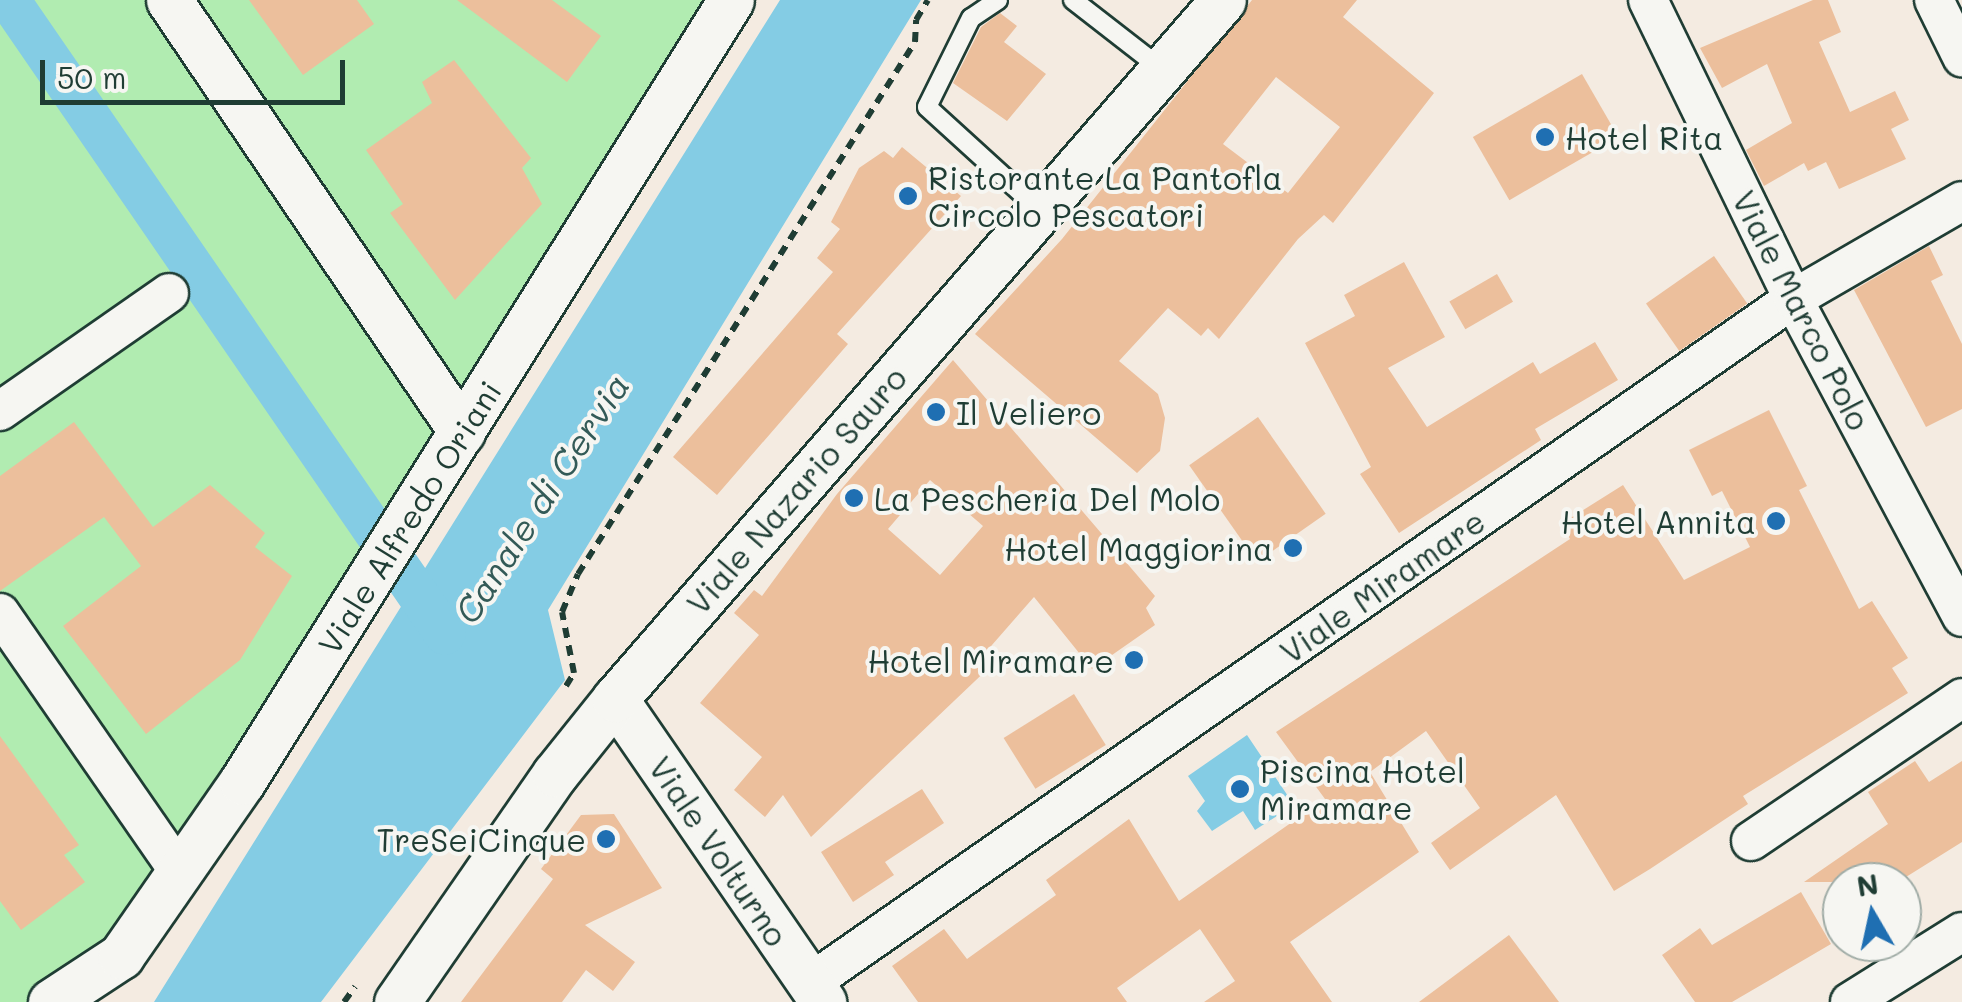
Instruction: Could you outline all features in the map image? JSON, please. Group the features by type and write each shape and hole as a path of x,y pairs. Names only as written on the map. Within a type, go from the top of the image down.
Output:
{"street":[{"path":"168,0 462,432"},
{"name":"Viale Alfredo Oriani","path":"51,1002 121,956 180,873 358,602 731,0"},
{"name":"Viale Nazario Sauro","path":"382,986 629,683 1223,0"},
{"name":"Viale Marco Polo","path":"1648,0 1792,298 1962,617"},
{"path":"1934,0 1962,57"},
{"name":"Viale Miramare","path":"816,992 1792,298 1962,201"},
{"path":"0,411 169,293"},
{"path":"0,613 180,873"},
{"name":"Viale Volturno","path":"629,683 816,992"},
{"path":"1751,842 1962,698"},
{"path":"1850,1002 1962,932"},
{"path":"96,1002 121,956"}],"lane":[{"path":"998,0 970,18 927,106 1040,210"},
{"path":"1073,0 1162,70"}],"path":[{"path":"564,689 574,673 562,612 578,574 914,42 916,20 928,0"},
{"path":"344,1002 382,986"}],"green space":[{"path":"0,0 709,0 89,1002 0,1002"}],"water":[{"name":"Canale di Cervia","path":"780,0 921,0 548,610 565,680 321,1002 154,1002"},
{"name":"Piscina Hotel Miramare","path":"1247,735 1294,805 1255,830 1243,811 1212,831 1197,811 1205,801 1188,776"}],"building":[{"path":"249,0 357,0 374,24 303,75"},
{"path":"457,0 552,0 601,36 567,82"},
{"path":"1252,0 1357,0 1343,17 1434,93 1333,223 1324,215 1298,239 1219,339 1208,328 1201,336 1168,308 1119,361 1158,394 1165,418 1160,451 1137,473 975,334 1062,239","holes":["1276,77 1340,127 1288,193 1223,144"]},
{"path":"1813,0 1828,0 1841,32 1819,42 1850,112 1895,91 1909,120 1891,129 1906,159 1839,189 1826,162 1808,171 1804,163 1764,186 1746,150 1792,123 1767,64 1722,88 1700,48"},
{"path":"1000,13 1017,26 1004,42 1046,74 1007,121 953,83 981,27"},
{"path":"454,60 531,158 522,168 542,204 455,300 390,213 403,204 366,150 432,103 422,82"},
{"name":"Hotel Rita","path":"1582,74 1618,137 1509,200 1473,137"},
{"path":"902,147 961,196 837,334 848,344 717,495 673,457 833,272 817,258 840,229 831,222 859,168 884,151 893,158"},
{"path":"1929,246 1943,275 1931,281 1962,344 1962,409 1926,427 1854,290"},
{"path":"1714,256 1747,304 1679,351 1646,304"},
{"path":"1404,262 1445,337 1388,368 1427,427 1533,362 1540,374 1595,342 1618,380 1535,429 1541,440 1399,533 1360,474 1371,467 1305,343 1355,316 1344,295"},
{"path":"1497,274 1513,302 1465,329 1449,302"},
{"path":"953,360 1155,596 1146,608 1155,625 1092,669 1034,597 985,653 995,662 811,837 783,795 765,817 734,790 762,757 700,703 759,635 734,613 754,590 762,596 837,494","holes":["930,480 983,526 940,575 888,529"]},
{"path":"1769,410 1807,486 1799,490 1859,609 1872,601 1908,658 1892,668 1908,693 1743,796 1748,804 1650,869 1614,891 1556,795 1450,870 1431,843 1480,808 1426,731 1370,772 1419,852 1290,942 1332,1002 1204,1002 1235,981 1200,929 1117,988 1127,1002 918,1002 892,966 944,929 967,959 1056,895 1046,880 1129,819 1179,901 1325,799 1276,732 1570,539 1561,524 1623,485 1684,580 1750,547 1722,491 1712,496 1689,450"},
{"path":"1258,417 1326,514 1257,562 1189,465"},
{"path":"74,422 153,527 210,485 265,533 255,547 292,576 240,660 146,734 63,626 141,566 104,517 0,591 0,476"},
{"path":"1074,694 1106,745 1035,789 1004,738"},
{"path":"0,736 79,845 64,855 85,882 21,930 0,901"},
{"path":"1915,761 1929,782 1962,761 1962,842 1922,867 1922,862 1833,862 1888,824 1868,792"},
{"path":"922,789 944,823 885,862 894,875 853,902 821,852"},
{"path":"614,814 662,888 585,925 635,962 613,991 586,970 562,1002 461,1002 553,879 541,869 581,815"},
{"path":"1822,870 1822,882 1804,882"},
{"path":"1801,892 1822,928 1822,949 1732,1002 1695,1002 1662,955 1700,928 1712,945"},
{"path":"1509,935 1559,1002 1419,1002"}],"waterway":[{"name":"Canale di Cervia","path":"9,0 445,634"}],"place":[{"name":"Hotel Rita","path":"1545,137"},
{"name":"Ristorante La Pantofla Circolo Pescatori","path":"908,196"},
{"name":"Il Veliero","path":"936,412"},
{"name":"La Pescheria Del Molo","path":"854,498"},
{"name":"Hotel Annita","path":"1776,521"},
{"name":"Hotel Maggiorina","path":"1293,548"},
{"name":"Hotel Miramare","path":"1134,660"},
{"name":"Piscina Hotel Miramare","path":"1240,789"},
{"name":"TreSeiCinque","path":"606,839"}]}
